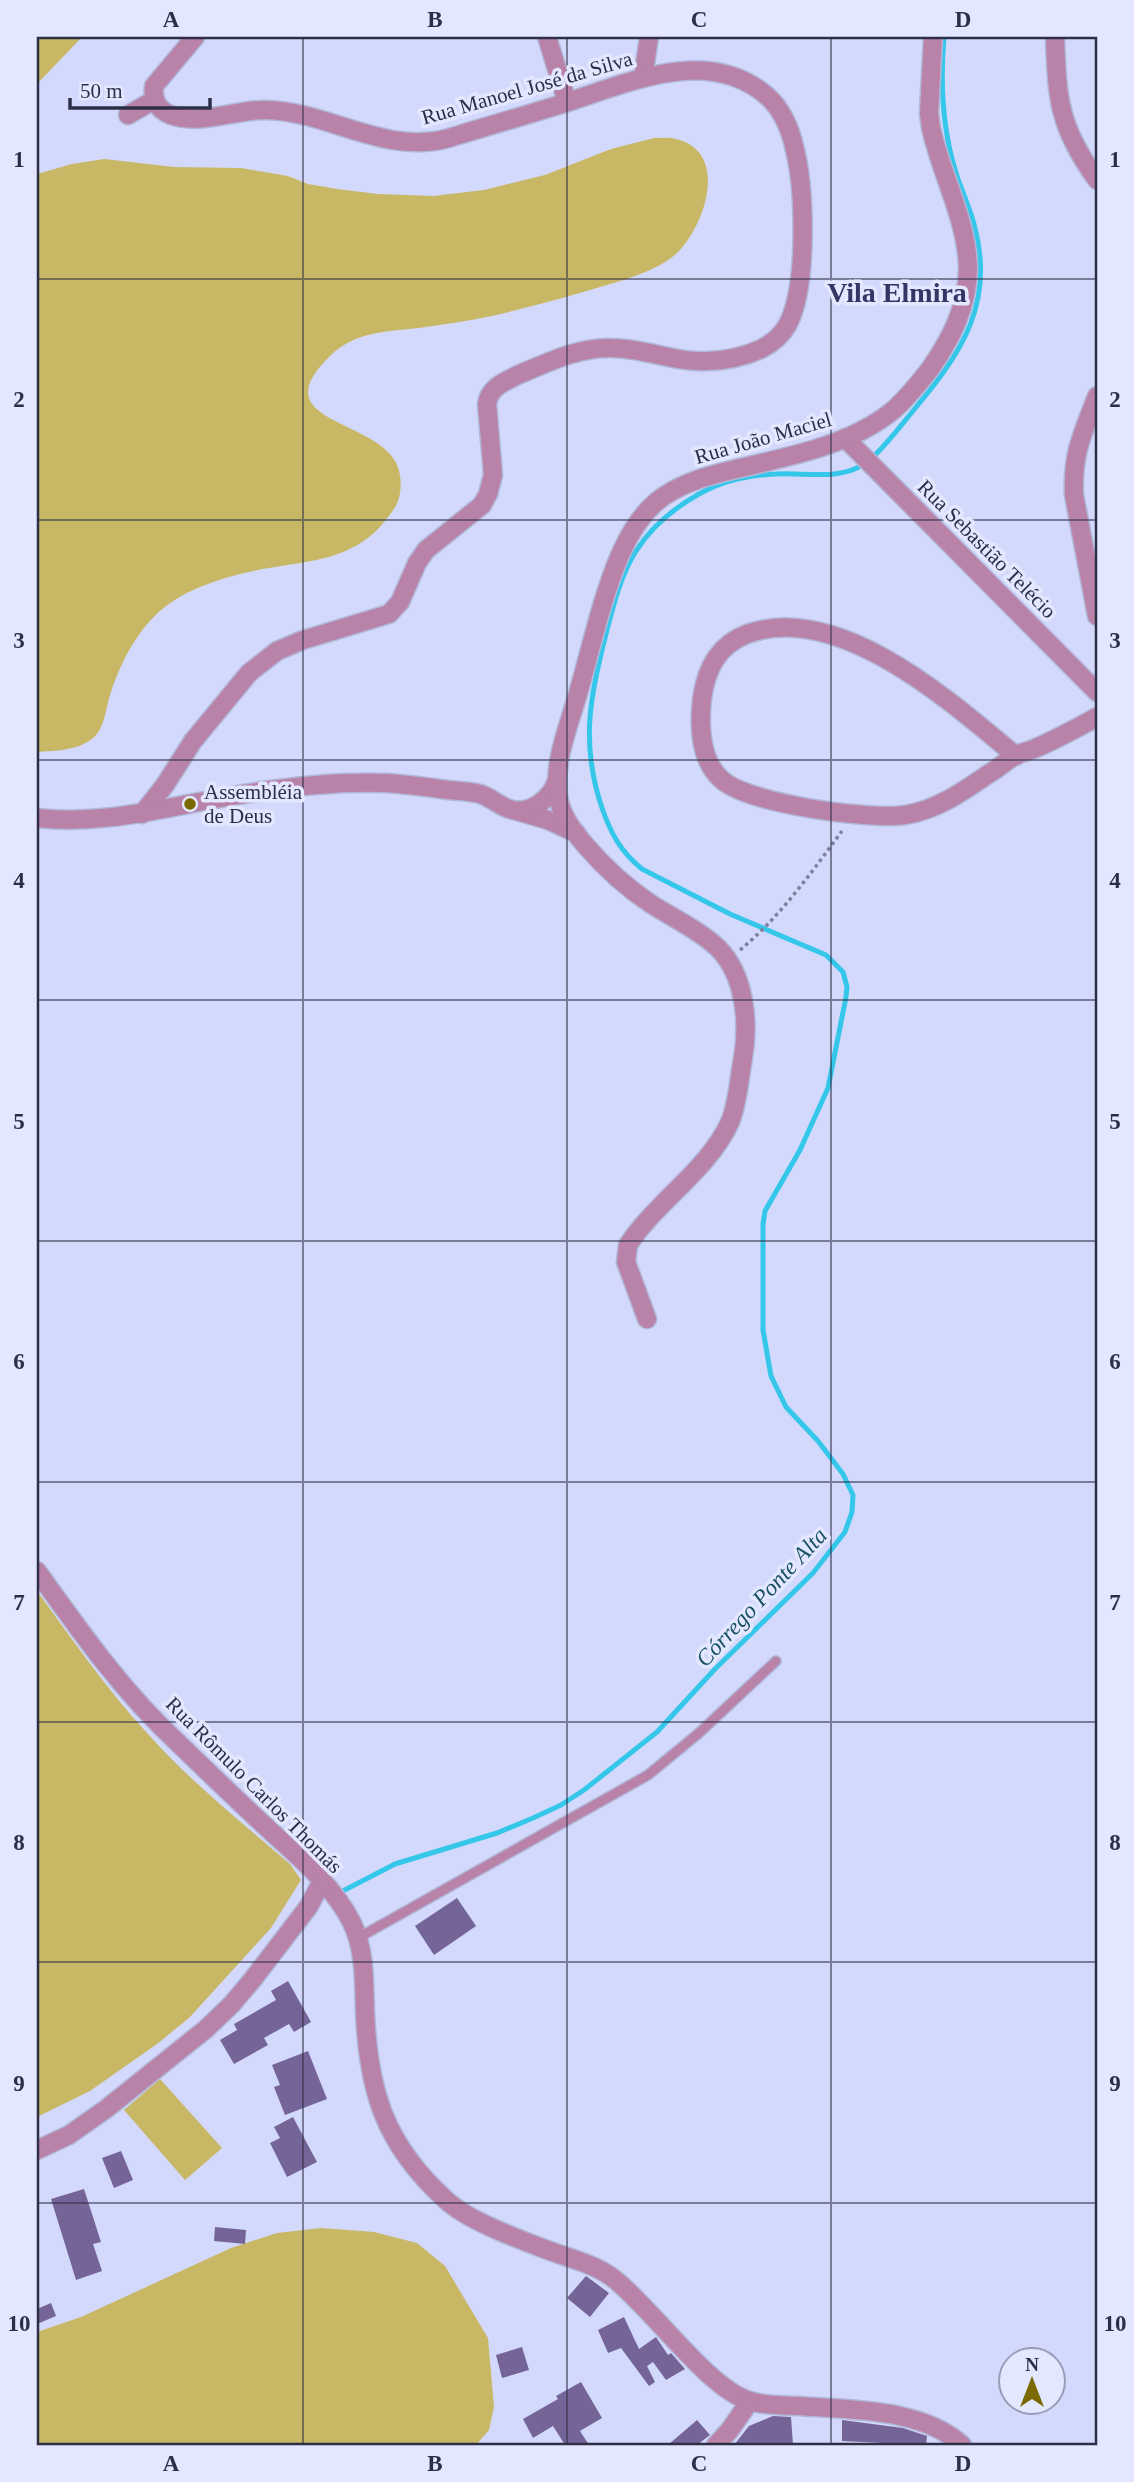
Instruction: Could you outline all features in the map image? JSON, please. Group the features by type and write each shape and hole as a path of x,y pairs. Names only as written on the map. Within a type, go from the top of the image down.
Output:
{"street":[{"path":"128,115 155,100 153,91 156,82 195,37"},
{"path":"547,37 567,102"},
{"path":"643,78 649,37"},
{"name":"Rua João Maciel","path":"557,779 610,580 628,540 654,504 702,478 800,453 845,438 890,413 914,389 947,343 965,297 968,265 963,235 931,128 929,113 933,37"},
{"path":"1055,37 1056,73 1064,119 1075,147 1097,180"},
{"name":"Rua Manoel José da Silva","path":"142,814 193,741 249,673 286,648 389,614 400,602 416,563 426,550 482,505 493,475 488,398 500,384 562,357 587,350 623,348 684,360 716,361 753,352 781,335 788,324 799,288 801,218 794,145 781,115 757,89 722,75 683,71 643,78 441,140 413,143 381,138 268,110 201,118 180,117 165,112 155,100"},
{"path":"1097,396 1078,446 1073,475 1074,495 1097,616"},
{"name":"Rua Sebastião Telécio","path":"845,438 1097,692"},
{"path":"1016,756 914,675 854,643 807,631 768,629 740,637 720,651 709,670 701,712 704,746 708,761 720,779 740,792 754,796 854,814 888,816 922,811 960,794 1016,756 1097,717"},
{"path":"511,810 530,808 545,799 554,790 557,779"},
{"path":"557,779 560,807 576,833 600,862 648,902 709,940 728,960 743,1001 746,1029 734,1111 714,1147 628,1245 626,1262 647,1319"},
{"path":"37,818 89,821 142,814 285,787 346,782 397,784 481,794 511,810 548,820 576,833"},
{"name":"Rua Rômulo Carlos Thomás","path":"37,1571 71,1620 156,1721 303,1860 342,1906 358,1938 362,1956 366,2038 372,2082 383,2117 407,2158 447,2202 527,2242 596,2267 614,2279 720,2384 750,2401 886,2414 917,2420 945,2432 962,2445"},
{"path":"37,2150 69,2135 106,2109 206,2029 253,1979 309,1906 321,1883"},
{"path":"716,2445 750,2401"}],"lane":[{"path":"358,1938 648,1775 699,1733 776,1661"}],"path":[{"path":"728,960 753,939 804,883 854,814"}],"shaded area":[{"path":"37,37 82,37 37,84"},
{"path":"654,138 673,138 693,146 703,158 707,173 707,190 697,225 678,252 646,272 624,280 483,318 371,334 340,348 311,379 309,397 318,410 376,442 392,456 400,475 395,508 368,538 343,552 225,578 193,590 169,604 146,625 121,665 96,735 77,747 37,752 37,174 72,164 104,159 174,167 241,168 288,176 308,184 337,189 433,196 484,190 545,175 611,149"},
{"path":"37,1591 104,1682 164,1752 290,1864 301,1880 271,1928 189,2018 90,2091 37,2117"},
{"path":"160,2079 222,2148 185,2180 124,2110"},
{"path":"321,2228 374,2232 417,2243 445,2266 488,2338 494,2407 489,2430 476,2445 37,2445 37,2332 81,2317 231,2248 277,2233"}],"building":[{"path":"457,1898 476,1926 434,1955 415,1926"},
{"path":"288,1981 311,2022 294,2032 289,2024 264,2038 268,2045 234,2064 220,2040 237,2030 234,2024 276,2000 271,1991"},
{"path":"308,2051 327,2099 285,2115 274,2087 280,2085 272,2065"},
{"path":"293,2117 317,2162 287,2177 270,2143 280,2138 274,2127"},
{"path":"121,2151 133,2180 114,2188 102,2158"},
{"path":"84,2189 101,2242 93,2244 102,2271 76,2280 51,2199"},
{"path":"215,2227 246,2230 245,2244 214,2241"},
{"path":"586,2276 609,2293 590,2317 567,2298"},
{"path":"51,2303 56,2316 37,2324 37,2309"},
{"path":"624,2317 639,2349 656,2337 668,2355 671,2353 685,2369 666,2380 653,2362 647,2366 655,2382 649,2386 621,2348 608,2353 598,2330"},
{"path":"522,2347 529,2370 502,2378 496,2355"},
{"path":"581,2382 602,2418 580,2431 589,2445 565,2445 553,2426 533,2438 523,2419"},
{"path":"773,2416 791,2417 793,2445 734,2445 749,2426"},
{"path":"697,2420 710,2435 697,2445 668,2445"},
{"path":"842,2420 903,2428 927,2436 926,2445 842,2441"}],"waterway":[{"name":"Córrego Ponte Alta","path":"872,458 948,365 961,345 977,302 980,255 973,221 951,156 945,122 942,88 944,37"},
{"name":"Córrego Ponte Alta","path":"337,1894 395,1864 497,1833 533,1818 584,1790 657,1732 715,1669 813,1573 845,1532 852,1512 853,1495 843,1474 818,1441 786,1407 771,1376 763,1330 765,1211 800,1150 828,1088 846,997 847,987 843,972 826,955 730,914 635,863 618,842 605,817 595,784 589,740 596,676 615,599 631,560 656,526 690,499 726,482 766,475 833,474 864,464"}],"place":[{"name":"Assembléia de Deus","path":"190,804"}],"district":[{"name":"Vila Elmira","path":"897,292"}]}
